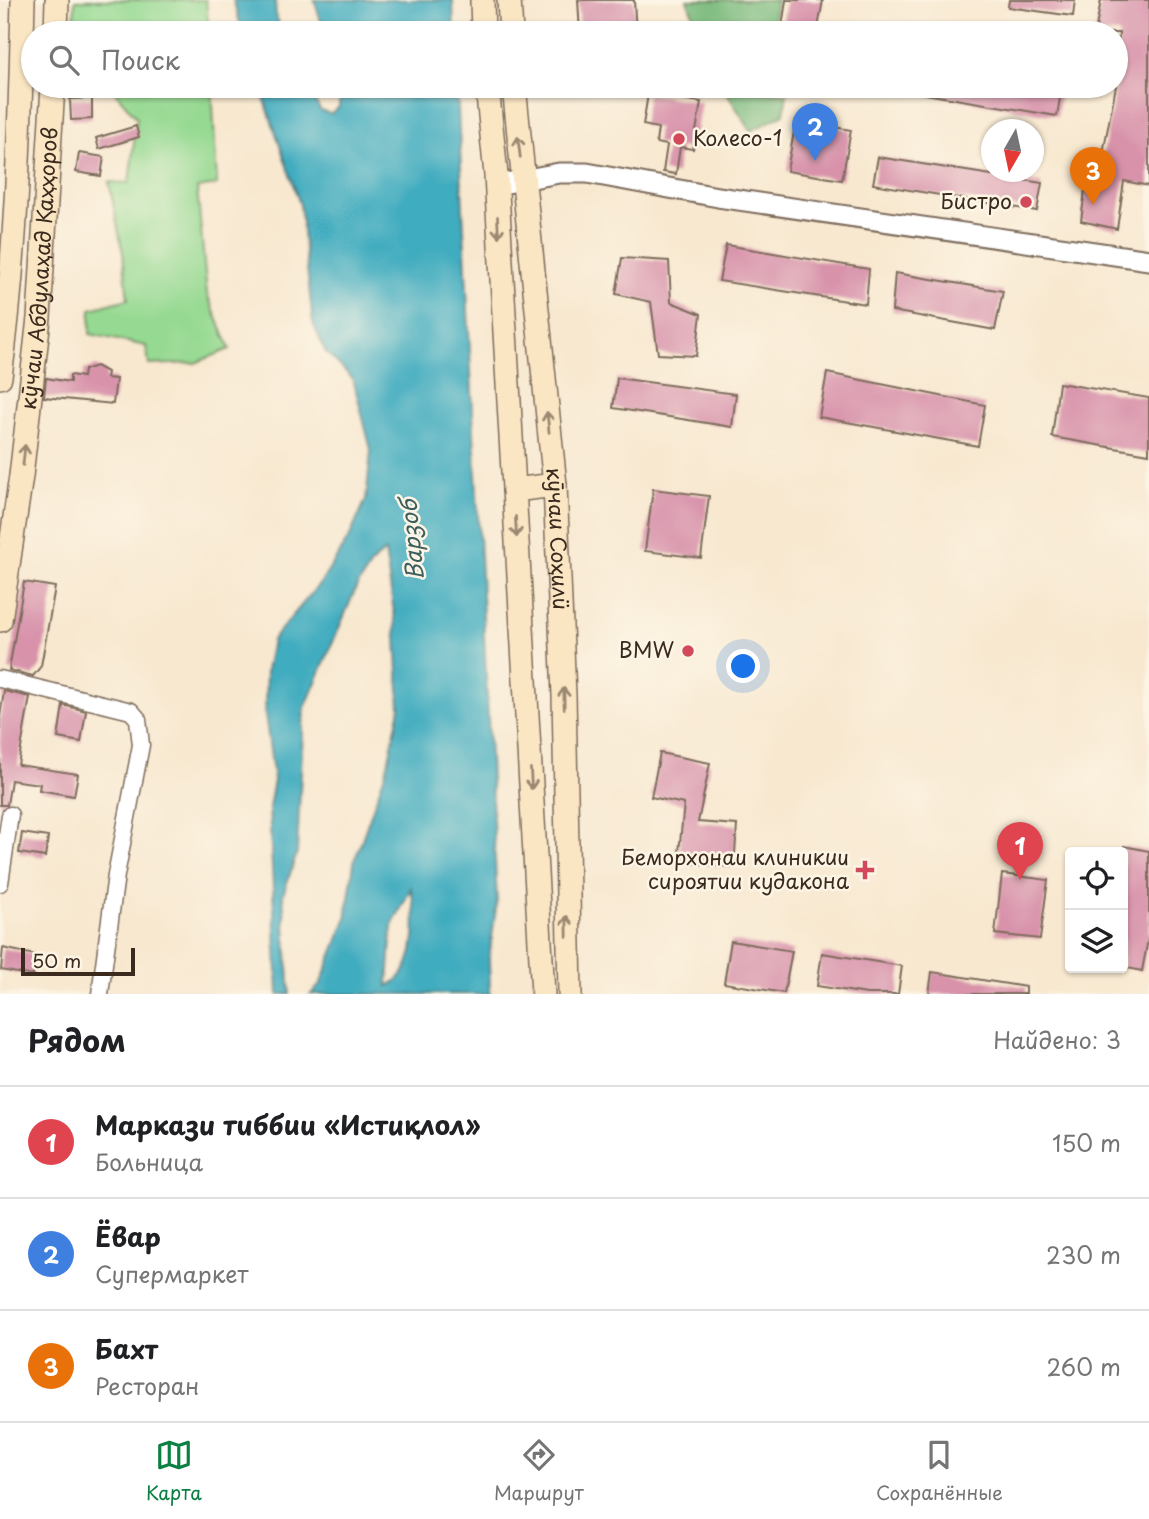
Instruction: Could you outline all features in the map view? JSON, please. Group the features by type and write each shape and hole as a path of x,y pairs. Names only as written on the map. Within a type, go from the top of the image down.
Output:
{"main road":[{"name":"кӯчаи Абдулаҳад Қаҳҳоров","path":"21,21 23,0"},
{"path":"56,21 57,0"},
{"path":"482,0 483,21"},
{"path":"509,0 510,21"},
{"name":"кӯчаи Абдулаҳад Қаҳҳоров","path":"0,377 9,313 8,203 21,27"},
{"name":"кӯчаи Абдулаҳад Қаҳҳоров","path":"0,620 22,476 39,318 52,98"},
{"path":"488,98 496,185 543,994"},
{"name":"кӯчаи Соҳилӣ","path":"515,98 555,485 564,695 570,994"},
{"path":"514,490 555,485"}],"street":[{"path":"496,185 523,179 587,173 718,197 1149,260"},
{"path":"0,679 131,711 138,719 141,745 116,875 100,994"},
{"path":"0,883 10,815"}],"green space":[{"path":"75,0 206,0 208,21 74,21"},
{"path":"687,0 777,0 774,21 695,21"},
{"path":"120,98 213,98 217,185 197,188 207,294 230,349 195,363 149,365 146,346 90,334 91,309 128,299 123,253 109,182 129,183 137,118"},
{"path":"730,98 786,98 784,114 751,131"}],"water":[{"path":"233,0 275,0 278,21 239,21"},
{"path":"314,0 453,0 454,21 321,21"},
{"name":"Варзоб","path":"264,98 313,98 321,111 331,114 339,107 339,98 458,98 497,901 489,958 490,994 311,994 320,985 346,919 354,862 387,768 400,708 395,620 385,551 372,563 356,588 304,710 297,853 283,895 290,994 278,994 269,807 274,780 265,714 266,670 272,640 322,581 350,536 366,499 371,450 353,379 325,351 313,323 300,205","holes":["411,888 413,942 406,969 388,986 392,926"]}],"building":[{"path":"578,0 634,0 635,21 579,21"},
{"path":"786,0 823,0 819,21 783,21"},
{"path":"1009,0 1075,0 1073,16 1008,7"},
{"path":"1101,0 1149,0 1149,186 1124,181 1117,229 1081,221 1086,182 1097,184 1114,98 1128,98 1128,21 1097,21"},
{"path":"92,98 92,119 71,120 70,99"},
{"path":"647,98 701,102 693,149 680,147 676,174 663,172 667,145 656,143 658,128 643,125"},
{"path":"949,98 1060,98 1057,116"},
{"path":"796,120 851,130 842,180 787,171"},
{"path":"136,126 139,137 99,149 96,138"},
{"path":"79,153 104,157 101,176 76,172"},
{"path":"878,157 981,173 981,182 1042,183 1037,211 873,184"},
{"path":"726,245 869,269 866,304 719,281"},
{"path":"622,258 669,261 671,302 701,314 696,356 658,354 651,302 616,294"},
{"path":"895,273 1003,291 995,330 892,311"},
{"path":"96,366 107,372 106,378 116,379 113,404 44,397 46,378 70,382 70,375 83,377 84,370"},
{"path":"827,373 985,405 978,446 819,417"},
{"path":"617,378 736,394 732,427 613,408"},
{"path":"1059,383 1149,398 1149,454 1052,437"},
{"path":"653,489 709,496 701,558 645,551"},
{"path":"24,582 55,587 41,666 33,676 9,670"},
{"path":"4,691 30,697 18,765 78,774 74,796 39,790 40,784 11,780 7,805 0,805 0,716"},
{"path":"63,705 86,711 81,742 58,738"},
{"path":"660,753 710,763 698,822 737,825 734,867 678,862 684,804 651,797"},
{"path":"22,833 48,837 45,857 19,853"},
{"path":"1124,846 1149,851 1149,934 1142,971 1128,968 1128,847"},
{"path":"1002,874 1048,880 1040,939 995,934"},
{"path":"731,941 792,951 784,993 724,983"},
{"path":"3,948 35,955 33,976 1,970"},
{"path":"822,953 902,966 898,994 867,994 817,986"},
{"path":"932,972 1026,987 1026,994 929,994"}],"place":[{"name":"Колесо-1","path":"679,139"},
{"name":"Ёвар","path":"815,161"},
{"name":"Бистро","path":"1026,202"},
{"name":"Бахт","path":"1093,205"},
{"name":"BMW","path":"688,651"},
{"name":"Беморхонаи клиникии сироятии кудакона","path":"865,870"},
{"name":"Маркази тиббии «Истиқлол»","path":"1020,880"}]}
